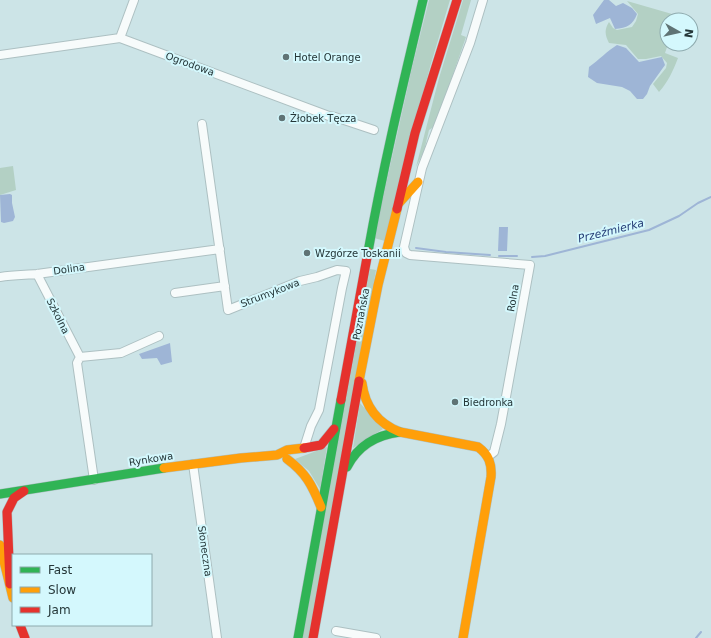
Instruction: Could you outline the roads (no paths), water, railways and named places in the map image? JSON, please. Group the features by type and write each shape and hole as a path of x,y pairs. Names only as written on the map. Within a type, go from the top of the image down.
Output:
{"main road":[{"name":"Poznańska","path":"298,638 384,170 423,0"},
{"name":"Poznańska","path":"313,638 375,302 415,133 456,0"},
{"path":"395,214 403,198 418,182"},
{"path":"362,368 363,391 369,408 383,423 400,432 478,447 492,462 492,470 463,638"},
{"path":"287,459 300,454 304,448 321,445 336,427"},
{"path":"340,487 349,462 359,448 366,442 376,437 389,433 400,432"},
{"name":"Rynkowa","path":"0,495 193,464 277,455 287,450 304,448"},
{"path":"277,455 287,459 307,476 314,489 321,508"},
{"path":"7,518 11,503 18,494 26,490"},
{"path":"0,495 4,504 7,518 10,584"},
{"path":"0,545 12,593"},
{"path":"20,626 25,638"}],"street":[{"path":"120,38 134,0"},
{"path":"418,182 470,44 482,0"},
{"name":"Ogrodowa","path":"0,56 120,38 329,116 374,130"},
{"path":"175,293 225,286 202,124"},
{"name":"Rolna","path":"418,182 404,249 406,253 412,256 530,265 501,424 494,452 488,456"},
{"name":"Dolina","path":"0,277 17,274 37,274 220,249"},
{"name":"Strumykowa","path":"225,286 228,310 300,281 317,278 338,270 346,271 319,410 311,426 304,448"},
{"name":"Szkolna","path":"37,274 80,357"},
{"path":"94,480 77,363 80,357 121,353 159,336"},
{"name":"Słoneczna","path":"193,464 217,638"},
{"path":"336,631 376,638"}],"water":[{"path":"604,0 609,0 616,6 623,3 632,8 637,14 634,21 626,27 615,29 610,18 596,24 593,15"},
{"path":"617,45 626,48 639,62 662,57 665,65 643,99 637,99 630,91 622,87 597,83 588,77 589,67"},
{"path":"0,195 12,195 15,217 13,221 4,223 1,222"},
{"path":"499,227 508,227 507,251 498,251"},
{"path":"170,343 172,362 161,365 157,358 142,359 139,354"}],"waterway":[{"name":"Przeźmierka","path":"532,257 545,256 649,230 679,216 698,203 711,197"},
{"name":"Przeźmierka","path":"416,248 490,255"},
{"name":"Przeźmierka","path":"499,256 517,256"},
{"path":"696,638 701,632"}],"place":[{"name":"Hotel Orange","path":"286,57"},
{"name":"Żłobek Tęcza","path":"282,118"},
{"name":"Wzgórze Toskanii","path":"307,253"},
{"name":"Biedronka","path":"455,402"}]}
